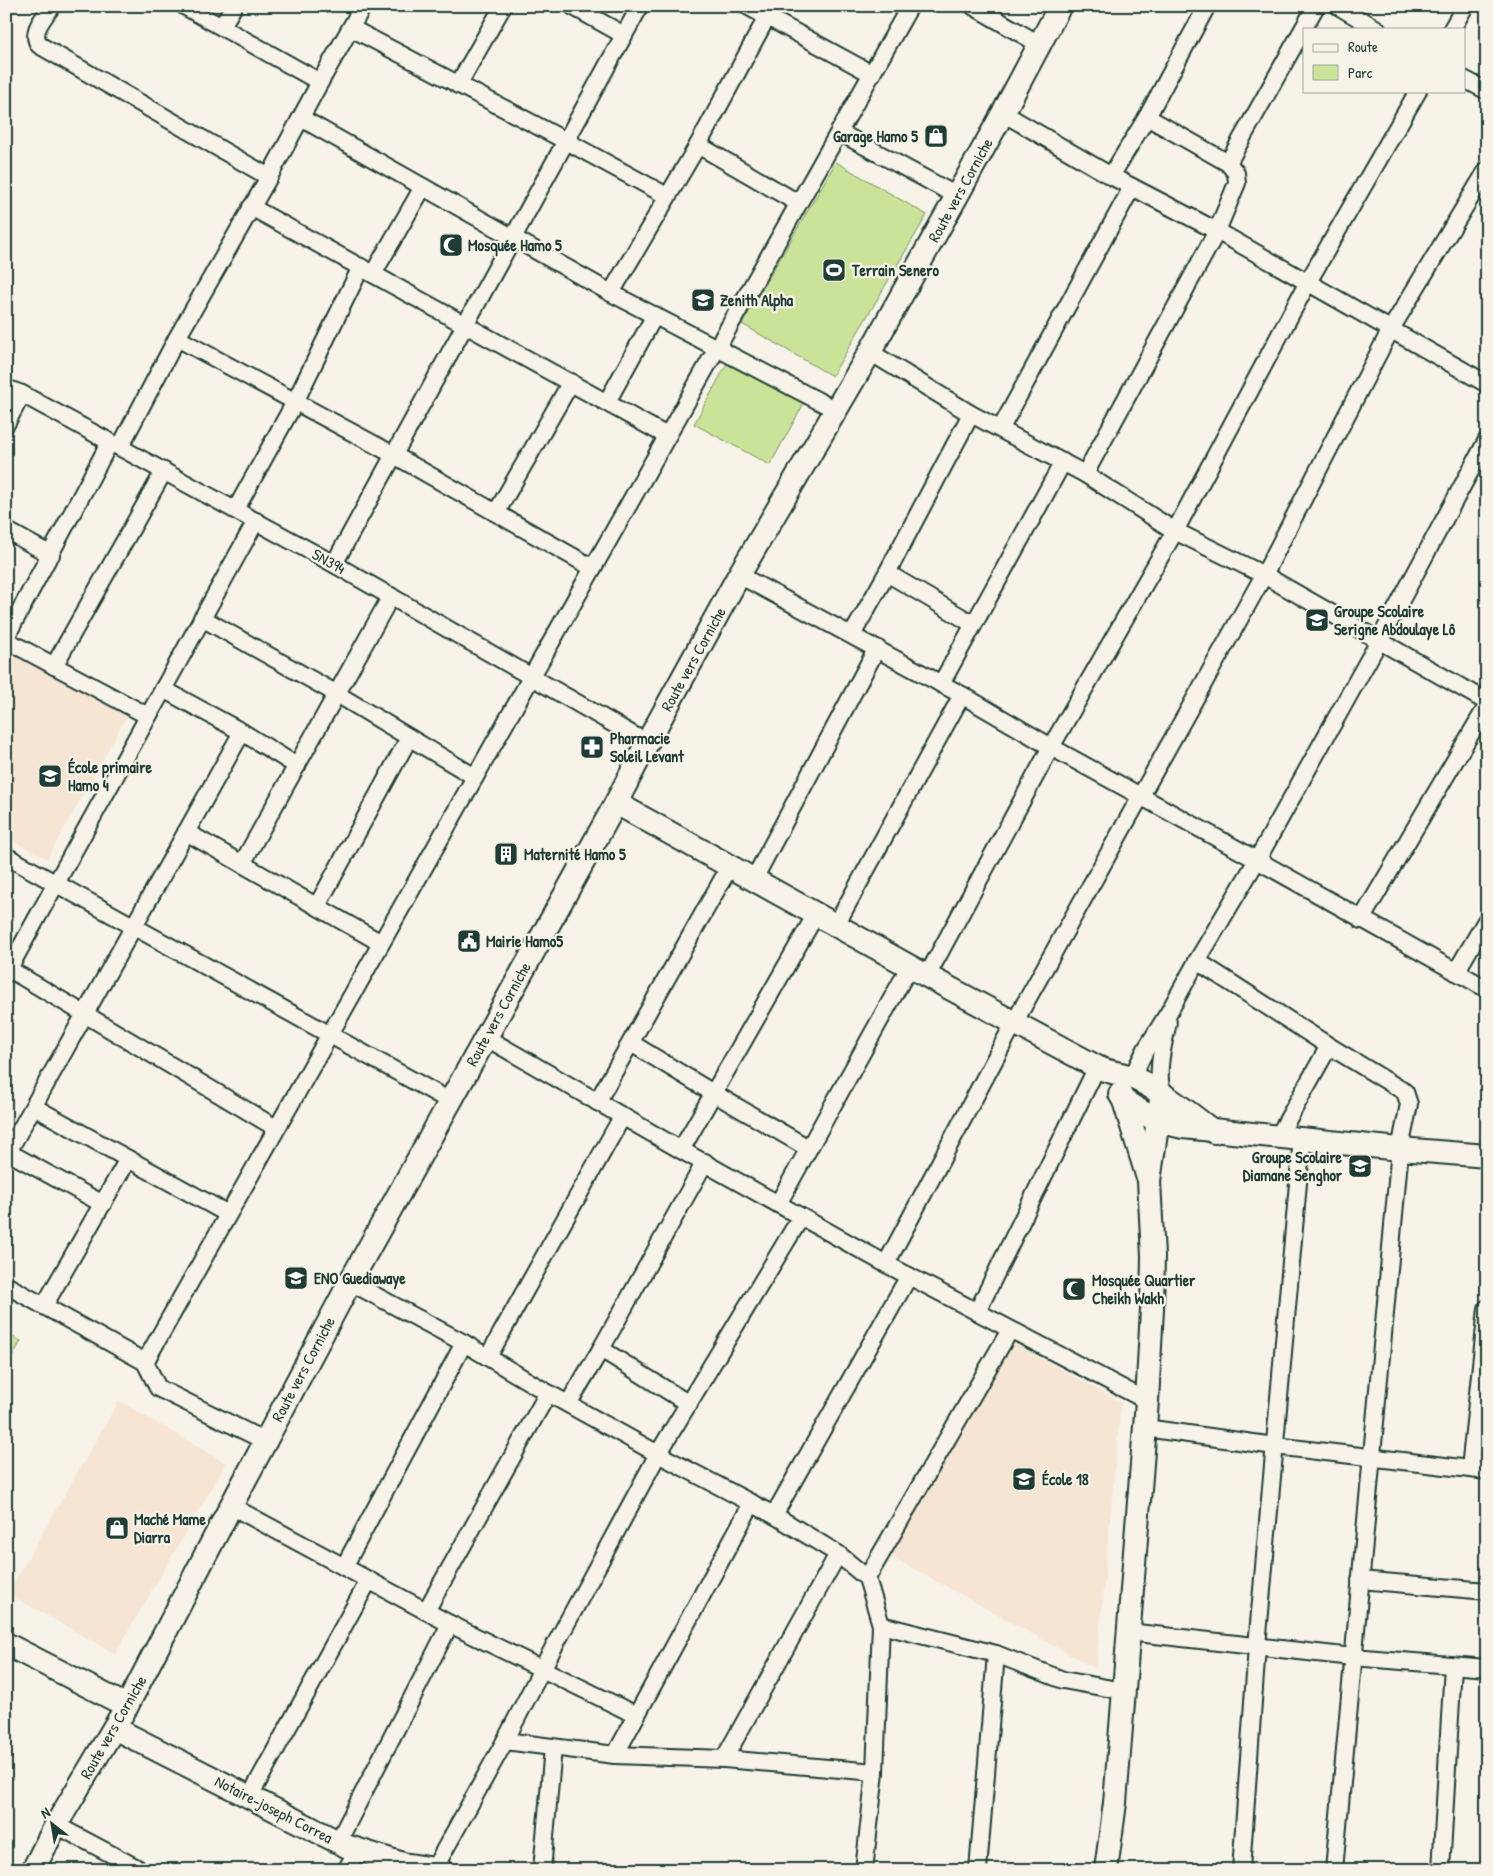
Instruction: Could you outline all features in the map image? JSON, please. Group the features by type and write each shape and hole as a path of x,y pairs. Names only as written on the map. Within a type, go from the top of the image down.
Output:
{"street":[{"path":"52,6 35,34 39,45 269,177"},
{"path":"184,6 320,82"},
{"path":"222,26 234,6"},
{"path":"148,716 6,639 51,555 269,177 363,6"},
{"path":"458,85 503,6"},
{"path":"572,6 624,34"},
{"path":"334,564 640,6"},
{"path":"747,6 872,74"},
{"path":"145,1362 910,6"},
{"path":"973,6 1039,44"},
{"name":"Route vers Corniche","path":"32,1870 56,1825 127,1706 350,1282 616,803 739,575 870,352 1003,113 1060,6"},
{"path":"1111,176 1207,6"},
{"path":"1304,28 1316,6"},
{"path":"1453,28 1465,6"},
{"path":"1344,8 1375,28"},
{"path":"611,293 698,145 767,17"},
{"path":"351,28 667,196"},
{"path":"1228,163 1303,29"},
{"path":"1466,80 1487,91"},
{"path":"778,1204 808,1148 919,971 1051,747 1175,530 1308,282 1417,92"},
{"path":"1003,113 1111,176 1217,231 1487,384"},
{"path":"1085,474 1217,231 1237,183 1236,173 1228,163 1146,117"},
{"path":"301,118 611,293 836,410"},
{"path":"839,132 957,196"},
{"path":"698,145 798,204"},
{"path":"886,1264 1014,1023 1264,575 1391,329 1487,170"},
{"path":"236,509 367,270 423,186"},
{"path":"1001,428 1132,187"},
{"path":"251,207 667,436"},
{"path":"606,402 655,315"},
{"path":"177,338 394,455 593,568"},
{"path":"870,352 971,414 1001,428 1085,474 1175,530 1264,575 1487,704 1361,920"},
{"path":"496,513 571,382"},
{"name":"SN394","path":"6,388 22,394 256,520 647,743"},
{"path":"6,424 22,394"},
{"path":"852,635 971,414"},
{"path":"1124,1101 1132,1077 1146,1049 1257,860 1380,641 1487,440"},
{"path":"941,684 1062,462"},
{"path":"54,666 164,471"},
{"path":"256,520 8,972 85,1014 276,1128"},
{"path":"6,530 51,555"},
{"path":"887,573 973,624"},
{"path":"739,575 962,695 1051,747 1487,989"},
{"path":"242,864 391,596"},
{"path":"202,618 337,694 475,777"},
{"path":"754,879 877,648"},
{"path":"163,690 242,732 297,766"},
{"path":"836,925 962,695"},
{"path":"102,1204 7,1152 34,1107 242,732"},
{"path":"317,906 409,738"},
{"path":"616,803 1100,1069 1132,1077 1162,1093 1214,1132"},
{"path":"186,832 381,943"},
{"path":"6,856 450,1101"},
{"path":"598,1102 730,866"},
{"path":"681,1150 816,914"},
{"path":"1456,972 1487,919"},
{"path":"1197,961 1329,1046 1405,1092 1409,1104 1400,1150 1334,1870"},
{"path":"1106,1870 1115,1803 1147,1401 1154,1279 1149,1181 1162,1093 1159,1067 1169,1012"},
{"path":"485,1037 622,1117 886,1264 1147,1401"},
{"path":"631,1042 713,1093 808,1148"},
{"path":"1278,1136 1329,1046"},
{"path":"1100,1069 1124,1101 1149,1181"},
{"path":"977,1312 1100,1069"},
{"path":"1124,1101 1157,1121 1214,1132 1302,1138 1400,1150 1487,1156"},
{"path":"34,1107 228,1214"},
{"path":"488,1356 622,1117"},
{"path":"1241,1870 1257,1646 1302,1138"},
{"path":"44,1306 128,1159"},
{"path":"568,1404 601,1349 705,1162"},
{"path":"437,1869 658,1454 802,1217"},
{"path":"774,1515 909,1276"},
{"path":"350,1282 488,1356 548,1393 658,1454 774,1515 838,1554 867,1578 881,1625 875,1772 864,1870"},
{"path":"6,1285 145,1362 158,1388 265,1441"},
{"path":"1470,1469 1487,1308"},
{"path":"867,1578 1010,1330"},
{"path":"344,1567 464,1343"},
{"path":"601,1349 689,1404"},
{"path":"426,1611 548,1393"},
{"path":"1145,1428 1275,1446 1487,1471"},
{"path":"615,1755 752,1503"},
{"path":"231,1506 450,1624 636,1715"},
{"path":"724,1759 838,1554"},
{"path":"249,1798 369,1580"},
{"path":"1360,1580 1487,1591"},
{"path":"346,1870 348,1845 450,1624"},
{"path":"881,1625 996,1654 1062,1680 1123,1691"},
{"path":"1128,1632 1353,1657 1487,1668"},
{"path":"9,1651 127,1706"},
{"path":"978,1870 996,1654"},
{"path":"1441,1870 1453,1666"},
{"name":"Notaire-joseph Correa","path":"114,1728 249,1798 348,1845 403,1864 437,1869"},
{"path":"505,1741 615,1755 724,1759 875,1772"},
{"path":"542,1870 553,1748"},
{"path":"56,1825 141,1870"}],"shaded area":[{"name":"École primaire Hamo 4","path":"9,650 128,714 47,859 6,837 6,655"},
{"name":"École 18","path":"1013,1343 1121,1402 1096,1669 889,1555"},
{"name":"Maché Mame Diarra","path":"119,1401 226,1463 115,1654 8,1593"}],"green space":[{"name":"Terrain Senero","path":"836,162 927,215 832,376 742,324"},
{"path":"728,362 804,403 770,465 694,424"},
{"path":"6,1333 21,1341 6,1368"}],"place":[{"name":"Garage Hamo 5","path":"936,136"},
{"name":"Mosquée Hamo 5","path":"451,245"},
{"name":"Terrain Senero","path":"834,270"},
{"name":"Zenith Alpha","path":"703,300"},
{"name":"Groupe Scolaire Serigne Abdoulaye Lô","path":"1317,620"},
{"name":"Pharmacie Soleil Levant","path":"592,747"},
{"name":"École primaire Hamo 4","path":"50,776"},
{"name":"Maternité Hamo 5","path":"506,854"},
{"name":"Mairie Hamo5","path":"469,941"},
{"name":"Groupe Scolaire Diamane Senghor","path":"1360,1166"},
{"name":"ENO Guediawaye","path":"296,1278"},
{"name":"Mosquée Quartier Cheikh Wakh","path":"1074,1289"},
{"name":"École 18","path":"1024,1479"},
{"name":"Maché Mame Diarra","path":"117,1528"}]}
